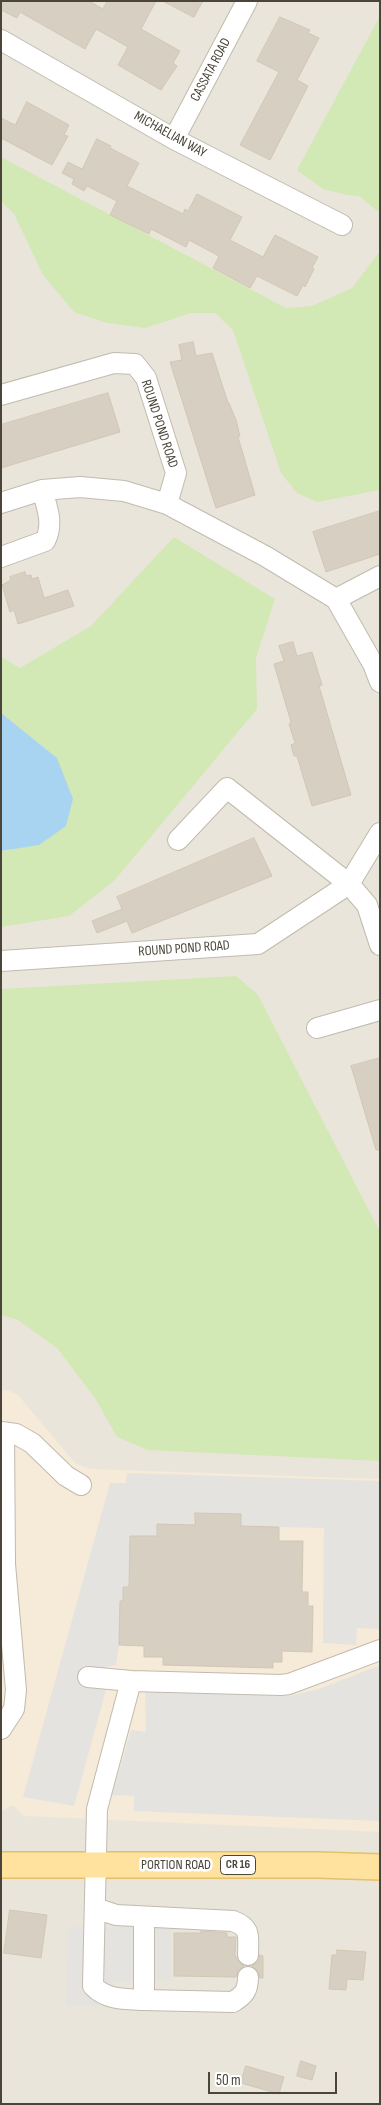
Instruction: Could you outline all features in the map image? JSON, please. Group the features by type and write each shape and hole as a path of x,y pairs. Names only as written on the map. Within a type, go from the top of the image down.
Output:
{"main road":[{"name":"PORTION ROAD","path":"1,1865 318,1865 380,1867"}],"street":[{"name":"CASSATA ROAD","path":"174,139 246,1"},
{"name":"MICHAELIAN WAY","path":"1,40 174,139 342,225"},
{"name":"ROUND POND ROAD","path":"1,396 114,363 135,364 146,378 176,473 167,504"},
{"path":"1,503 42,490 80,487 115,490 167,504 266,556 336,599 373,664 380,682"},
{"path":"1,557 45,541 50,533 50,519 42,490"},
{"path":"336,599 380,576"},
{"path":"178,840 227,788 349,884 367,905 380,944"},
{"name":"ROUND POND ROAD","path":"1,961 258,944 349,884 380,833"},
{"path":"317,1028 380,1010"},
{"path":"1,1729 14,1709 16,1690 5,1564 3,1432 16,1434 32,1443 66,1476 81,1485"},
{"path":"88,1677 131,1681 290,1684 380,1650"},
{"path":"131,1681 97,1809 93,1986 109,1996 152,2000 233,2002 245,1994 248,1978"},
{"path":"95,1908 116,1915 233,1921 244,1924 248,1933 248,1955"},
{"path":"144,1917 152,2000"}],"shaded area":[{"path":"1,1 380,1 380,2104 1,2104"},
{"path":"1,1390 10,1391 18,1395 76,1464 91,1469 380,1479 380,1832 24,1816 12,1805 1,1812"},
{"path":"127,1473 380,1481 380,1629 357,1628 356,1645 323,1643 324,1528 241,1526 241,1514 196,1513 195,1525 157,1536 130,1536 129,1587 123,1587 123,1601 120,1601 119,1645 116,1665 106,1667 106,1690 74,1806 23,1797 110,1483 126,1483"},
{"path":"380,1665 380,1821 134,1811 134,1796 112,1795 131,1730 146,1732 145,1691 289,1696 319,1689"},
{"path":"68,1927 172,1927 171,1980 103,1983 100,2006 66,2005"}],"green space":[{"path":"380,16 380,213 359,196 323,189 297,170"},
{"path":"1,157 286,308 312,306 352,288 380,251 380,490 317,502 297,493 281,473 233,330 215,313 191,313 145,328 107,323 74,312 43,275 14,214 1,201"},
{"path":"174,537 275,599 256,658 257,709 114,881 69,916 1,927 1,851 8,851 57,758 1,713 1,657 20,668 91,626"},
{"path":"236,976 258,995 380,1232 380,1461 148,1450 117,1437 95,1398 57,1348 18,1320 1,1315 1,989"}],"water":[{"path":"1,713 57,758 73,799 66,826 39,845 1,851"}],"building":[{"path":"1,1 89,1 103,9 107,1 156,1 141,29 180,51 173,63 177,66 161,90 118,65 128,47 96,29 85,49 20,12 17,18 1,10"},
{"path":"163,1 203,1 194,17"},
{"path":"280,17 310,30 308,33 319,38 297,80 308,86 270,160 240,145 279,72 257,61"},
{"path":"27,102 69,125 64,135 68,136 52,165 1,138 1,118 15,125"},
{"path":"97,139 139,163 127,186 183,214 185,209 188,211 197,194 242,217 230,240 263,257 275,235 318,257 305,287 303,285 297,296 257,276 250,288 213,268 219,256 189,240 186,247 151,229 149,234 110,215 117,201 87,186 84,191 72,184 74,179 62,173 68,162 82,169"},
{"path":"193,342 196,356 212,353 228,403 236,420 240,436 238,437 255,495 216,508 170,362 182,360 179,345"},
{"path":"108,393 120,432 1,468 1,425"},
{"path":"380,511 380,554 326,572 313,532"},
{"path":"25,572 26,576 31,575 32,579 38,577 44,598 68,590 74,606 18,624 14,610 10,612 2,585 11,580 10,577"},
{"path":"293,642 297,656 312,652 322,685 319,686 351,795 312,806 297,756 294,756 291,745 295,743 289,724 291,722 274,664 284,661 279,646"},
{"path":"254,838 272,876 132,933 127,921 97,933 92,921 122,909 117,897"},
{"path":"380,1058 380,1150 376,1150 351,1066"},
{"path":"195,1513 241,1514 241,1526 279,1527 279,1541 303,1541 302,1592 308,1592 308,1606 313,1606 312,1652 282,1651 282,1662 273,1662 273,1668 163,1665 163,1657 144,1657 144,1646 119,1645 120,1601 123,1601 123,1587 129,1587 130,1536 157,1536 157,1524 195,1525"},
{"path":"10,1910 47,1915 41,1958 4,1953"},
{"path":"201,1931 227,1933 227,1937 236,1937 235,1955 244,1966 238,1970 236,1977 174,1976 174,1933 201,1933"},
{"path":"337,1950 366,1952 363,1980 347,1979 346,1990 329,1989 332,1955 337,1955"},
{"path":"260,1955 263,1956 263,1978 260,1978 258,1971 252,1966 258,1962"},
{"path":"301,2061 316,2066 312,2080 297,2076"},
{"path":"246,2066 284,2077 279,2094 241,2083"}]}
